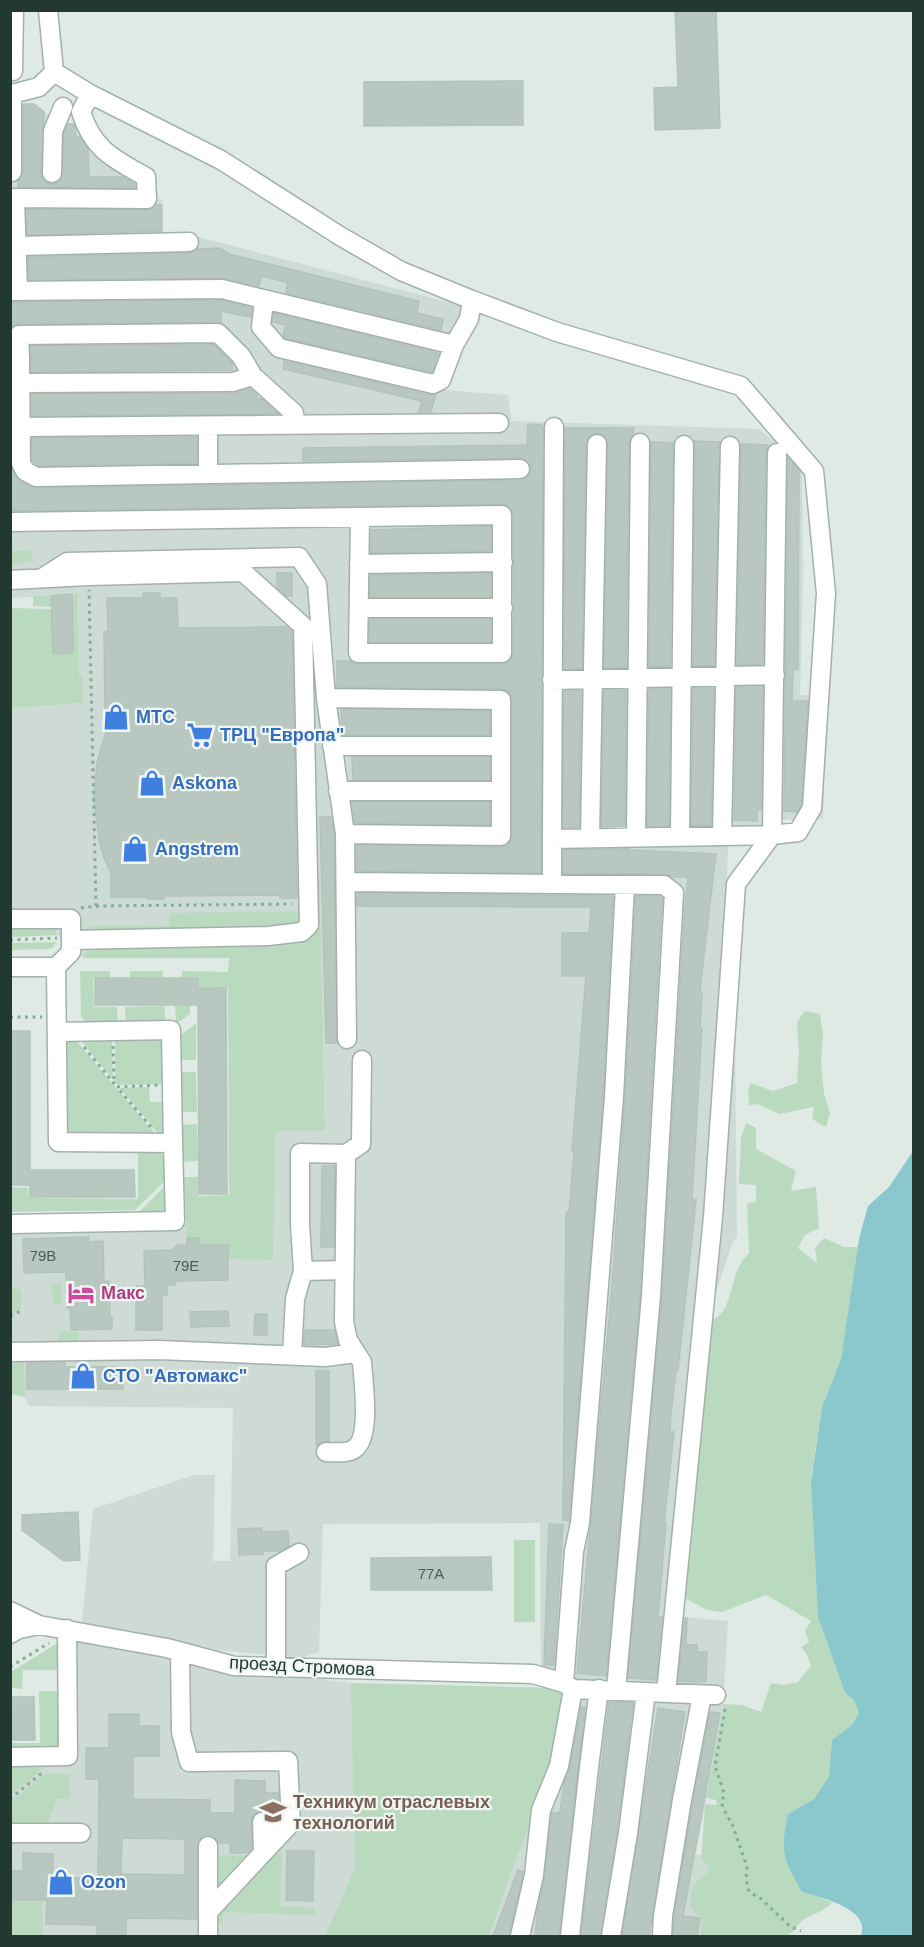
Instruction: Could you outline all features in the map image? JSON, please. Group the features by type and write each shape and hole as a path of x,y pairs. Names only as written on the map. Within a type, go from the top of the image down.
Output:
{"street":[{"path":"13,70 14,10"},
{"path":"48,10 54,72"},
{"path":"12,172 12,94 39,87 54,72"},
{"path":"54,72 90,94 221,160 340,236 401,271 557,332 741,386 814,471 826,593 812,808 798,832 772,835 552,839"},
{"path":"39,87 72,109 107,155 146,177 147,199 15,198 14,291 222,289 454,345"},
{"path":"52,173 53,131 72,109 90,94"},
{"path":"16,246 189,242"},
{"path":"264,300 261,327 279,348 433,384 441,380 454,345 469,319 472,300"},
{"path":"295,425 294,413 253,376 241,356 218,333 19,335 15,358 20,383 21,463 25,471 36,477 520,469"},
{"path":"20,383 233,382 253,376"},
{"path":"21,427 499,423"},
{"path":"208,426 208,474"},
{"path":"552,884 554,427"},
{"path":"636,837 640,443"},
{"path":"590,838 597,444"},
{"path":"681,837 684,445"},
{"path":"722,836 730,446"},
{"path":"666,1693 713,1217 736,884 772,835 777,453"},
{"path":"10,522 360,517 502,515 502,653 358,653 360,517"},
{"path":"40,579 67,562 299,557 317,584 326,698 345,834 347,1039"},
{"path":"359,564 503,562"},
{"path":"10,580 243,572 303,626 311,921 306,929 302,932 287,934 71,939"},
{"path":"359,609 502,608"},
{"path":"552,680 775,675"},
{"path":"326,698 501,700 501,836 345,834"},
{"path":"332,746 501,746"},
{"path":"338,791 501,791"},
{"path":"346,882 664,885 674,893 651,1296 608,1690 590,1759 570,1936"},
{"path":"520,1936 534,1875 541,1810 559,1766 569,1686 574,1551 580,1523 614,1097 625,885"},
{"path":"10,919 71,919 71,952 56,967 10,967"},
{"path":"56,967 61,1027 58,1142 169,1143"},
{"path":"10,1224 175,1221 169,1143 172,1085 171,1030 113,1032 61,1027"},
{"path":"292,1355 295,1299 303,1271 300,1224 300,1153 346,1154 361,1144 362,1060"},
{"path":"326,1452 353,1450 360,1443 365,1428 362,1362 348,1340 344,1322 346,1154"},
{"path":"303,1271 344,1270"},
{"path":"10,1352 159,1350 324,1357 356,1353"},
{"path":"276,1667 276,1566 299,1553"},
{"path":"10,1611 44,1625"},
{"path":"10,1634 19,1629 44,1625"},
{"name":"проезд Стромова","path":"44,1625 180,1652 234,1666 533,1674 569,1686 709,1695"},
{"path":"10,1757 69,1756 67,1629"},
{"path":"180,1652 181,1732 189,1762 288,1761 291,1823 208,1912"},
{"path":"611,1936 628,1833 646,1692"},
{"path":"662,1936 663,1916 682,1800 709,1695"},
{"path":"10,1833 81,1833"},
{"path":"208,1846 208,1936"}],"path":[{"path":"88,576 96,906"},
{"path":"81,908 297,903"},
{"path":"10,940 71,939"},
{"path":"10,1017 61,1027 169,1143"},
{"path":"113,1032 114,1083"},
{"path":"117,1087 172,1085"},
{"path":"10,1316 23,1310"},
{"path":"10,1667 49,1644 44,1625"},
{"path":"709,1695 725,1699 715,1766 724,1793 722,1804 733,1826 747,1867 748,1889 791,1927 801,1931"},
{"path":"10,1799 62,1756"}],"shaded area":[{"path":"19,82 18,104 34,104 59,123 89,124 154,199 162,199 162,234 187,234 463,306 444,390 508,395 511,421 759,429 791,455 802,455 803,577 800,695 827,695 823,819 776,820 775,829 729,830 719,1045 735,1044 737,1237 732,1244 707,1319 683,1617 728,1621 724,1688 707,1693 576,1683 558,1671 541,1667 540,1523 323,1524 319,1652 301,1658 205,1649 82,1623 93,1509 194,1475 215,1475 213,1561 230,1561 233,1408 29,1406 25,1397 11,1394 11,1364 19,1360 11,1348 11,1229 186,1224 273,1260 276,1131 325,1129 320,880 315,880 315,923 89,948 83,958 57,935 11,937 11,708 82,703 78,643 73,642 72,595 11,598 10,85"},
{"name":"Техникум отраслевых технологий","path":"73,1639 167,1656 214,1669 271,1676 351,1683 549,1688 565,1695 724,1704 696,1854 713,1858 702,1936 11,1936 11,1763 46,1763"}],"green space":[{"path":"32,550 32,561 11,565 11,551"},
{"path":"72,594 77,594 79,676 82,676 83,703 11,708 11,608 51,609 53,653 73,653"},
{"path":"33,596 51,596 51,607 33,606"},
{"path":"315,880 320,880 325,1130 276,1131 273,1260 228,1259 227,1245 198,1245 198,1238 187,1238 184,1177 198,1177 198,1196 229,1195 228,988 199,987 199,977 182,977 182,971 228,972 229,958 83,958 89,948 294,941"},
{"path":"300,911 302,917 293,927 99,932 88,926 170,926 170,913"},
{"path":"10,923 54,926 57,935 11,937"},
{"path":"56,942 53,948 49,949 11,950 11,943"},
{"path":"80,971 110,971 110,978 93,978 94,1007 117,1007 118,1024 87,1023 81,1017"},
{"path":"130,971 163,971 163,977 130,978"},
{"path":"164,1006 166,1023 126,1024 125,1007"},
{"path":"175,1006 190,1006 190,1014 176,1022"},
{"path":"805,1011 820,1014 823,1035 821,1064 824,1093 830,1114 826,1127 812,1119 814,1107 779,1114 758,1104 749,1105 750,1083 773,1091 797,1083 799,1052 797,1022"},
{"path":"196,1023 196,1060 180,1060 179,1037"},
{"path":"163,1036 167,1084 118,1085 115,1082 115,1037 125,1037 126,1041 134,1040 134,1037"},
{"path":"78,1037 112,1037 113,1080"},
{"path":"61,1038 74,1038 159,1138 62,1139"},
{"path":"180,1072 196,1072 197,1112 182,1112"},
{"path":"149,1087 150,1102 162,1102 162,1087 168,1087 168,1134 162,1138 120,1088"},
{"path":"746,1123 756,1128 756,1149 796,1171 791,1191 816,1187 819,1228 805,1235 798,1248 817,1263 815,1248 824,1238 844,1247 858,1247 841,1359 822,1407 811,1478 818,1617 845,1693 854,1700 859,1712 852,1725 832,1740 829,1776 814,1799 788,1814 802,1892 832,1902 803,1920 786,1936 701,1936 702,1918 689,1905 693,1885 709,1871 707,1864 701,1860 705,1804 717,1805 716,1800 706,1798 724,1704 742,1705 761,1712 771,1683 784,1685 798,1682 811,1666 801,1647 809,1642 805,1631 811,1621 766,1595 722,1612 707,1610 683,1597 707,1323 723,1311 739,1266 749,1254 747,1203 756,1202 756,1185 739,1184 741,1138"},
{"path":"197,1124 198,1161 183,1162 182,1125"},
{"path":"138,1146 162,1154 166,1162 168,1178 135,1210 11,1212 10,1187 28,1188 29,1198 138,1199"},
{"path":"168,1183 168,1209 165,1213 10,1215 138,1213"},
{"path":"52,1283 61,1283 62,1304 53,1304"},
{"path":"10,1286 21,1290 21,1309 11,1314"},
{"path":"60,1331 79,1332 78,1342 60,1342 58,1339"},
{"path":"24,1360 25,1397 11,1394 11,1364"},
{"path":"514,1540 535,1540 535,1622 514,1622"},
{"path":"59,1642 59,1670 23,1670 22,1689 11,1688 11,1672"},
{"path":"351,1683 549,1688 565,1695 555,1764 515,1861 489,1936 325,1936 355,1868"},
{"path":"39,1691 60,1691 60,1750 11,1751 10,1743 40,1743"},
{"path":"11,1763 46,1763 11,1795"},
{"path":"44,1774 70,1774 70,1799 57,1799 47,1824 11,1826 11,1802"},
{"path":"269,1854 282,1854 280,1906 315,1908 315,1915 223,1912 223,1923 213,1922 213,1912"},
{"path":"212,1855 259,1856 213,1905"},
{"path":"11,1901 42,1902 43,1936 11,1936"}],"water":[{"path":"913,1151 913,1936 861,1936 862,1926 859,1918 852,1911 832,1901 802,1892 787,1863 784,1838 788,1814 814,1799 829,1776 832,1740 852,1725 859,1712 854,1700 845,1693 818,1617 811,1482 822,1407 841,1359 859,1239 868,1206 889,1187"}],"building":[{"path":"675,10 716,10 720,128 655,130 654,88 678,87"},
{"path":"523,81 523,125 364,126 364,82"},
{"path":"23,104 34,104 44,112 41,173 46,182 57,183 62,178 64,133 68,124 74,124 76,137 80,137 88,149 89,177 122,177 135,184 135,188 18,187 18,181 23,172"},
{"path":"156,205 162,205 162,231 27,235 27,209 147,210"},
{"path":"220,248 229,254 419,301 417,313 443,319 441,330 286,293 288,283 262,276 259,286 222,278 29,280 28,257 189,253 197,249"},
{"path":"221,300 252,308 251,317 221,311 221,322 19,324 10,326 10,302"},
{"path":"274,313 438,353 432,372 285,338 283,336 286,325 273,322"},
{"path":"213,344 232,363 232,370 31,372 31,346"},
{"path":"284,361 430,395 436,394 431,412 419,412 422,401 283,369"},
{"path":"250,389 257,395 257,399 262,399 278,414 32,416 32,394 233,393"},
{"path":"528,424 543,427 541,873 357,871 356,845 501,847 510,842 512,836 512,700 507,691 501,689 337,687 337,661 350,661 358,664 502,664 511,659 514,609 513,515 508,506 502,504 10,511 10,466 19,480 36,488 521,480 529,475 531,468 529,463 520,458 303,461 303,448 527,445"},
{"path":"565,428 634,428 629,443 626,667 604,668 608,444 603,435 597,433 588,438 586,444 582,668 564,668"},
{"path":"197,437 197,463 39,466 32,460 32,438"},
{"path":"694,441 720,442 714,665 693,666"},
{"path":"651,442 673,443 670,666 649,667"},
{"path":"741,444 768,445 766,453 763,664 737,665"},
{"path":"788,458 799,470 798,669 793,669 792,701 808,701 801,805 797,812 784,811"},
{"path":"491,526 491,551 371,553 371,530"},
{"path":"277,573 292,573 292,596 286,596 277,588"},
{"path":"491,573 491,597 370,597 370,575"},
{"name":"ТРЦ \"Европа\"","path":"143,593 160,593 160,598 177,598 178,628 287,627 292,631 297,898 280,898 280,895 164,896 164,899 111,897 111,873 99,840 94,798 97,763 112,710 105,710 104,632 108,632 107,598 143,598"},
{"path":"72,594 73,653 53,654 51,596"},
{"path":"370,619 491,619 491,642 369,642"},
{"path":"736,687 763,687 761,810 757,810 757,821 734,820"},
{"path":"693,688 714,688 711,825 691,825"},
{"path":"649,689 670,689 669,826 647,826"},
{"path":"604,690 626,690 625,826 601,827"},
{"path":"564,691 581,691 579,827 563,828"},
{"path":"341,709 490,711 490,735 342,735"},
{"path":"352,757 490,757 490,780 353,780"},
{"path":"352,802 490,802 490,825 355,823"},
{"path":"320,817 331,817 334,835 337,1043 326,1043"},
{"path":"629,849 716,854 700,988 702,994 700,1028 702,1028 692,1200 696,1200 678,1370 676,1370 671,1413 670,1432 674,1432 664,1523 666,1523 658,1617 662,1617 656,1680 628,1678 662,1297 688,877 672,877 664,874 563,873 563,850"},
{"path":"357,893 613,896 603,1096 569,1521 563,1520 566,1212 569,1212 586,976 562,976 562,933 589,933 591,907 357,906"},
{"path":"636,896 660,896 662,898 640,1295 606,1676 577,1673 612,1286"},
{"path":"95,978 198,978 198,988 226,988 227,1194 199,1194 198,1005 95,1005"},
{"path":"10,1031 30,1031 30,1170 134,1170 135,1197 30,1197 30,1185 10,1185"},
{"path":"322,1166 335,1166 334,1247 321,1247"},
{"path":"89,1237 89,1242 103,1241 104,1282 109,1281 112,1329 71,1330 70,1308 67,1308 66,1272 24,1273 23,1239"},
{"path":"187,1238 199,1238 198,1245 228,1245 228,1280 175,1281 175,1285 167,1285 167,1295 162,1295 162,1330 136,1330 136,1286 145,1286 144,1251 171,1250 178,1245 187,1245"},
{"path":"228,1311 229,1326 191,1327 190,1312"},
{"path":"255,1314 267,1314 267,1335 254,1335"},
{"path":"305,1330 334,1330 338,1344 304,1345"},
{"path":"27,1363 65,1363 65,1367 123,1367 123,1389 27,1389"},
{"path":"316,1371 329,1371 329,1441 317,1445 316,1445"},
{"path":"78,1512 80,1560 64,1561 22,1530 22,1515"},
{"path":"549,1524 563,1525 554,1665 544,1665"},
{"path":"262,1528 262,1532 288,1531 289,1546 281,1551 262,1551 263,1554 239,1555 238,1529"},
{"path":"491,1557 492,1590 371,1590 371,1558"},
{"path":"685,1618 687,1618 686,1645 697,1645 697,1652 707,1652 706,1682 678,1681"},
{"path":"11,1697 34,1697 35,1740 12,1740"},
{"path":"609,1702 633,1703 617,1831 600,1936 581,1936"},
{"path":"581,1707 585,1707 559,1936 535,1936 552,1813 560,1813 564,1783 570,1768"},
{"path":"658,1708 685,1712 649,1936 622,1936"},
{"path":"710,1712 720,1713 683,1916 700,1918 697,1936 673,1936 674,1917"},
{"path":"109,1714 139,1714 139,1726 159,1726 159,1756 133,1756 133,1799 210,1800 210,1813 235,1813 235,1780 265,1781 265,1793 278,1793 279,1811 262,1811 252,1817 252,1849 247,1853 230,1853 230,1843 219,1843 213,1836 203,1836 199,1840 197,1846 197,1919 126,1918 126,1936 97,1936 97,1925 46,1924 47,1900 12,1900 12,1871 23,1871 23,1853 53,1854 53,1878 98,1878 99,1779 86,1779 86,1748 109,1748","holes":["122,1838 185,1839 185,1875 121,1874"]},
{"path":"287,1851 314,1851 313,1901 286,1900"},
{"path":"518,1870 523,1873 509,1936 493,1936"}],"place":[{"name":"МТС","path":"116,717"},
{"name":"ТРЦ \"Европа\"","path":"200,735"},
{"name":"Askona","path":"152,783"},
{"name":"Angstrem","path":"135,849"},
{"name":"Макс","path":"81,1293"},
{"name":"СТО \"Автомакс\"","path":"83,1376"},
{"name":"Техникум отраслевых технологий","path":"273,1812"},
{"name":"Ozon","path":"61,1882"}]}
